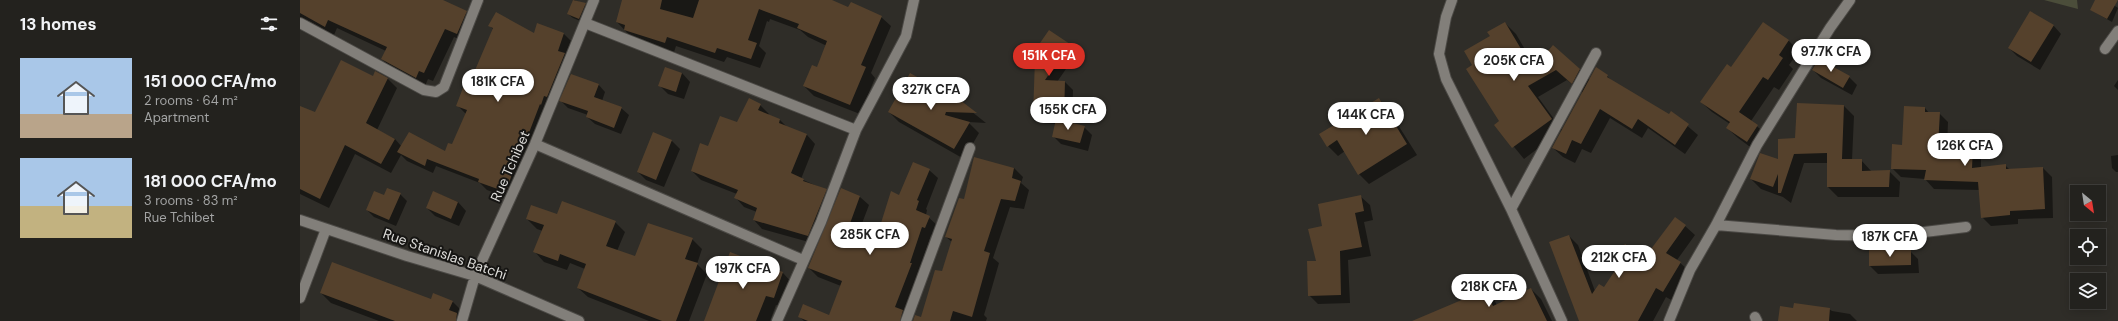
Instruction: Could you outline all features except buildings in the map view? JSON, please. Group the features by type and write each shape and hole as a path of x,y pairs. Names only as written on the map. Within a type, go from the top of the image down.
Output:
{"street":[{"path":"300,23 424,90 436,92 444,87 478,0"},
{"name":"Rue Tchibet","path":"462,321 475,276 535,144 594,0"},
{"path":"777,321 821,222 856,130 906,36 914,0"},
{"path":"1452,0 1446,17 1439,54 1446,78 1511,209 1562,321"},
{"path":"1669,321 1690,270 1716,225 1757,145 1850,0"},
{"path":"585,23 856,130"},
{"path":"2105,49 2118,31"},
{"path":"1511,209 1596,53"},
{"path":"535,144 803,260"},
{"path":"906,321 970,148"},
{"name":"Rue Stanislas Batchi","path":"300,220 407,256 475,276 579,321"},
{"path":"1716,225 1836,235 1891,236 1966,227"},
{"path":"300,298 326,229"}],"green space":[{"path":"2044,0 2077,0 2078,9"}]}
